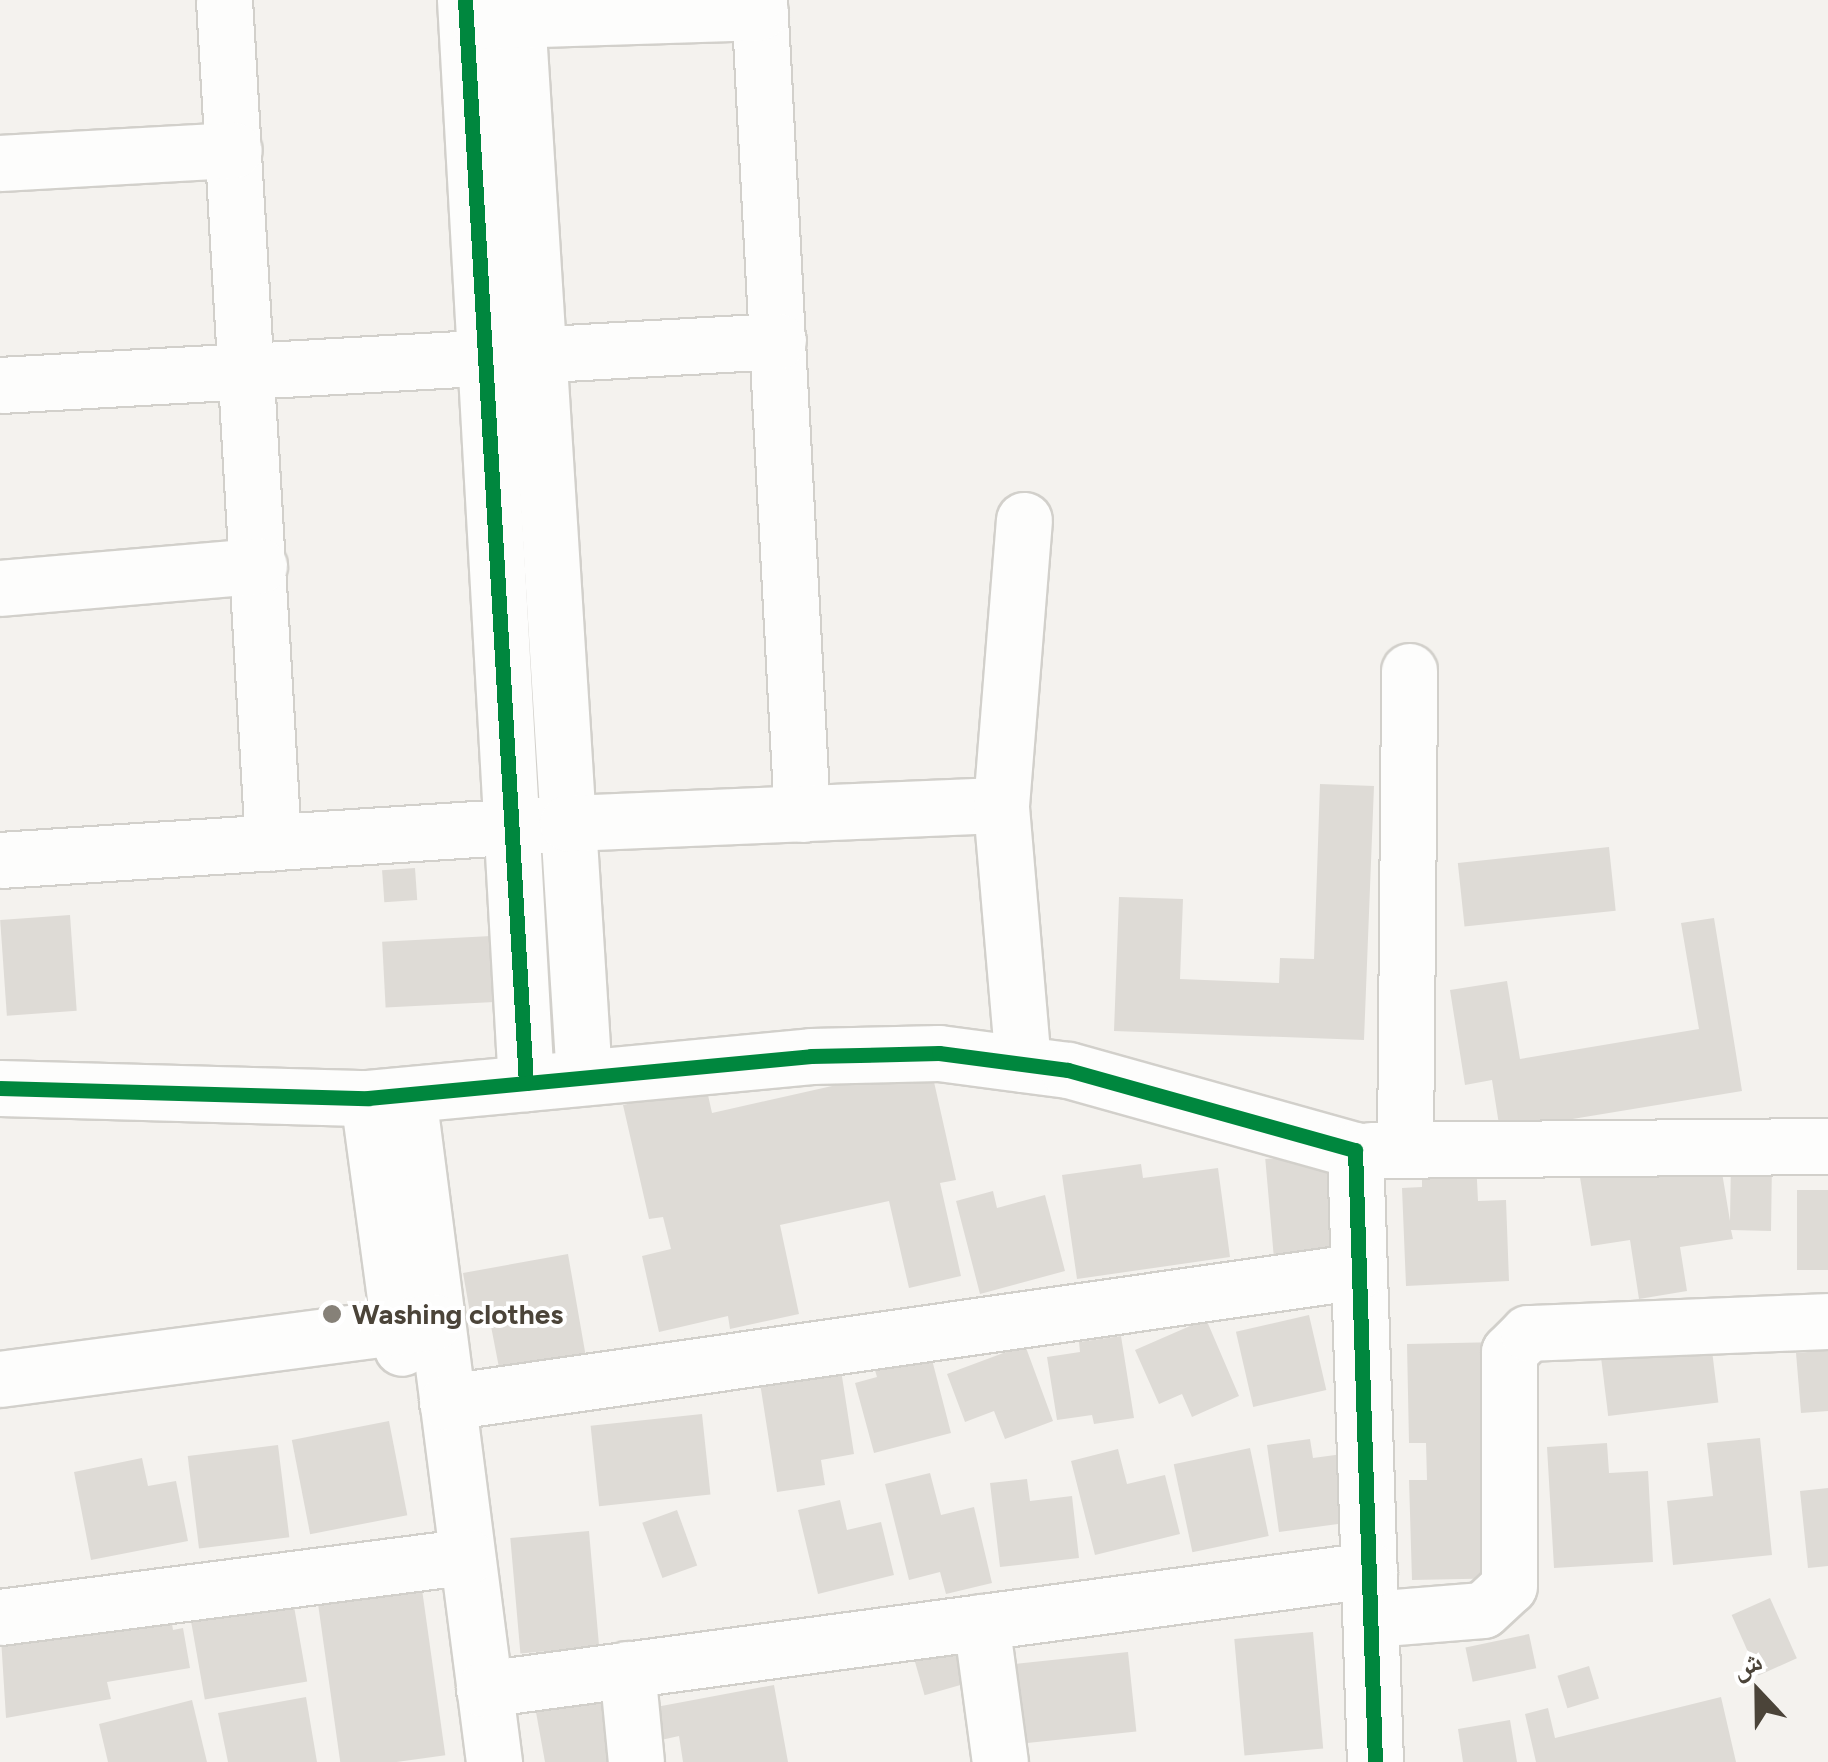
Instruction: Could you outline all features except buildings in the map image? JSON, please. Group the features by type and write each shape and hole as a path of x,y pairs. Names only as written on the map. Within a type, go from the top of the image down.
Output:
{"street":[{"path":"224,0 273,843"},
{"path":"491,11 759,6 802,814"},
{"path":"491,11 542,355 584,1077"},
{"path":"491,11 485,356 526,1083"},
{"path":"0,163 234,150"},
{"path":"0,385 778,340"},
{"path":"1023,1064 1000,806 1024,520"},
{"path":"0,588 258,566"},
{"path":"1375,1762 1359,1271 1380,1150 1409,671"},
{"path":"0,860 568,823 1000,806"},
{"path":"0,1088 388,1096 811,1056 939,1053 1023,1064 1380,1150 1828,1146"},
{"path":"388,1096 449,1558 484,1689 494,1762"},
{"path":"448,1402 1359,1271"},
{"path":"484,1689 981,1622 1370,1594 1483,1610 1509,1586 1509,1352 1528,1333 1828,1320"},
{"path":"0,1378 418,1324"},
{"path":"418,1324 448,1402 456,1762"},
{"path":"0,1617 449,1558"},
{"path":"981,1622 1000,1762"},
{"path":"627,1669 636,1762"}],"cycle path":[{"path":"465,0 526,1083"},
{"path":"0,1088 368,1098 811,1056 939,1053 1068,1070 1355,1150 1375,1762"}],"place":[{"name":"Washing clothes","path":"332,1314"}]}
